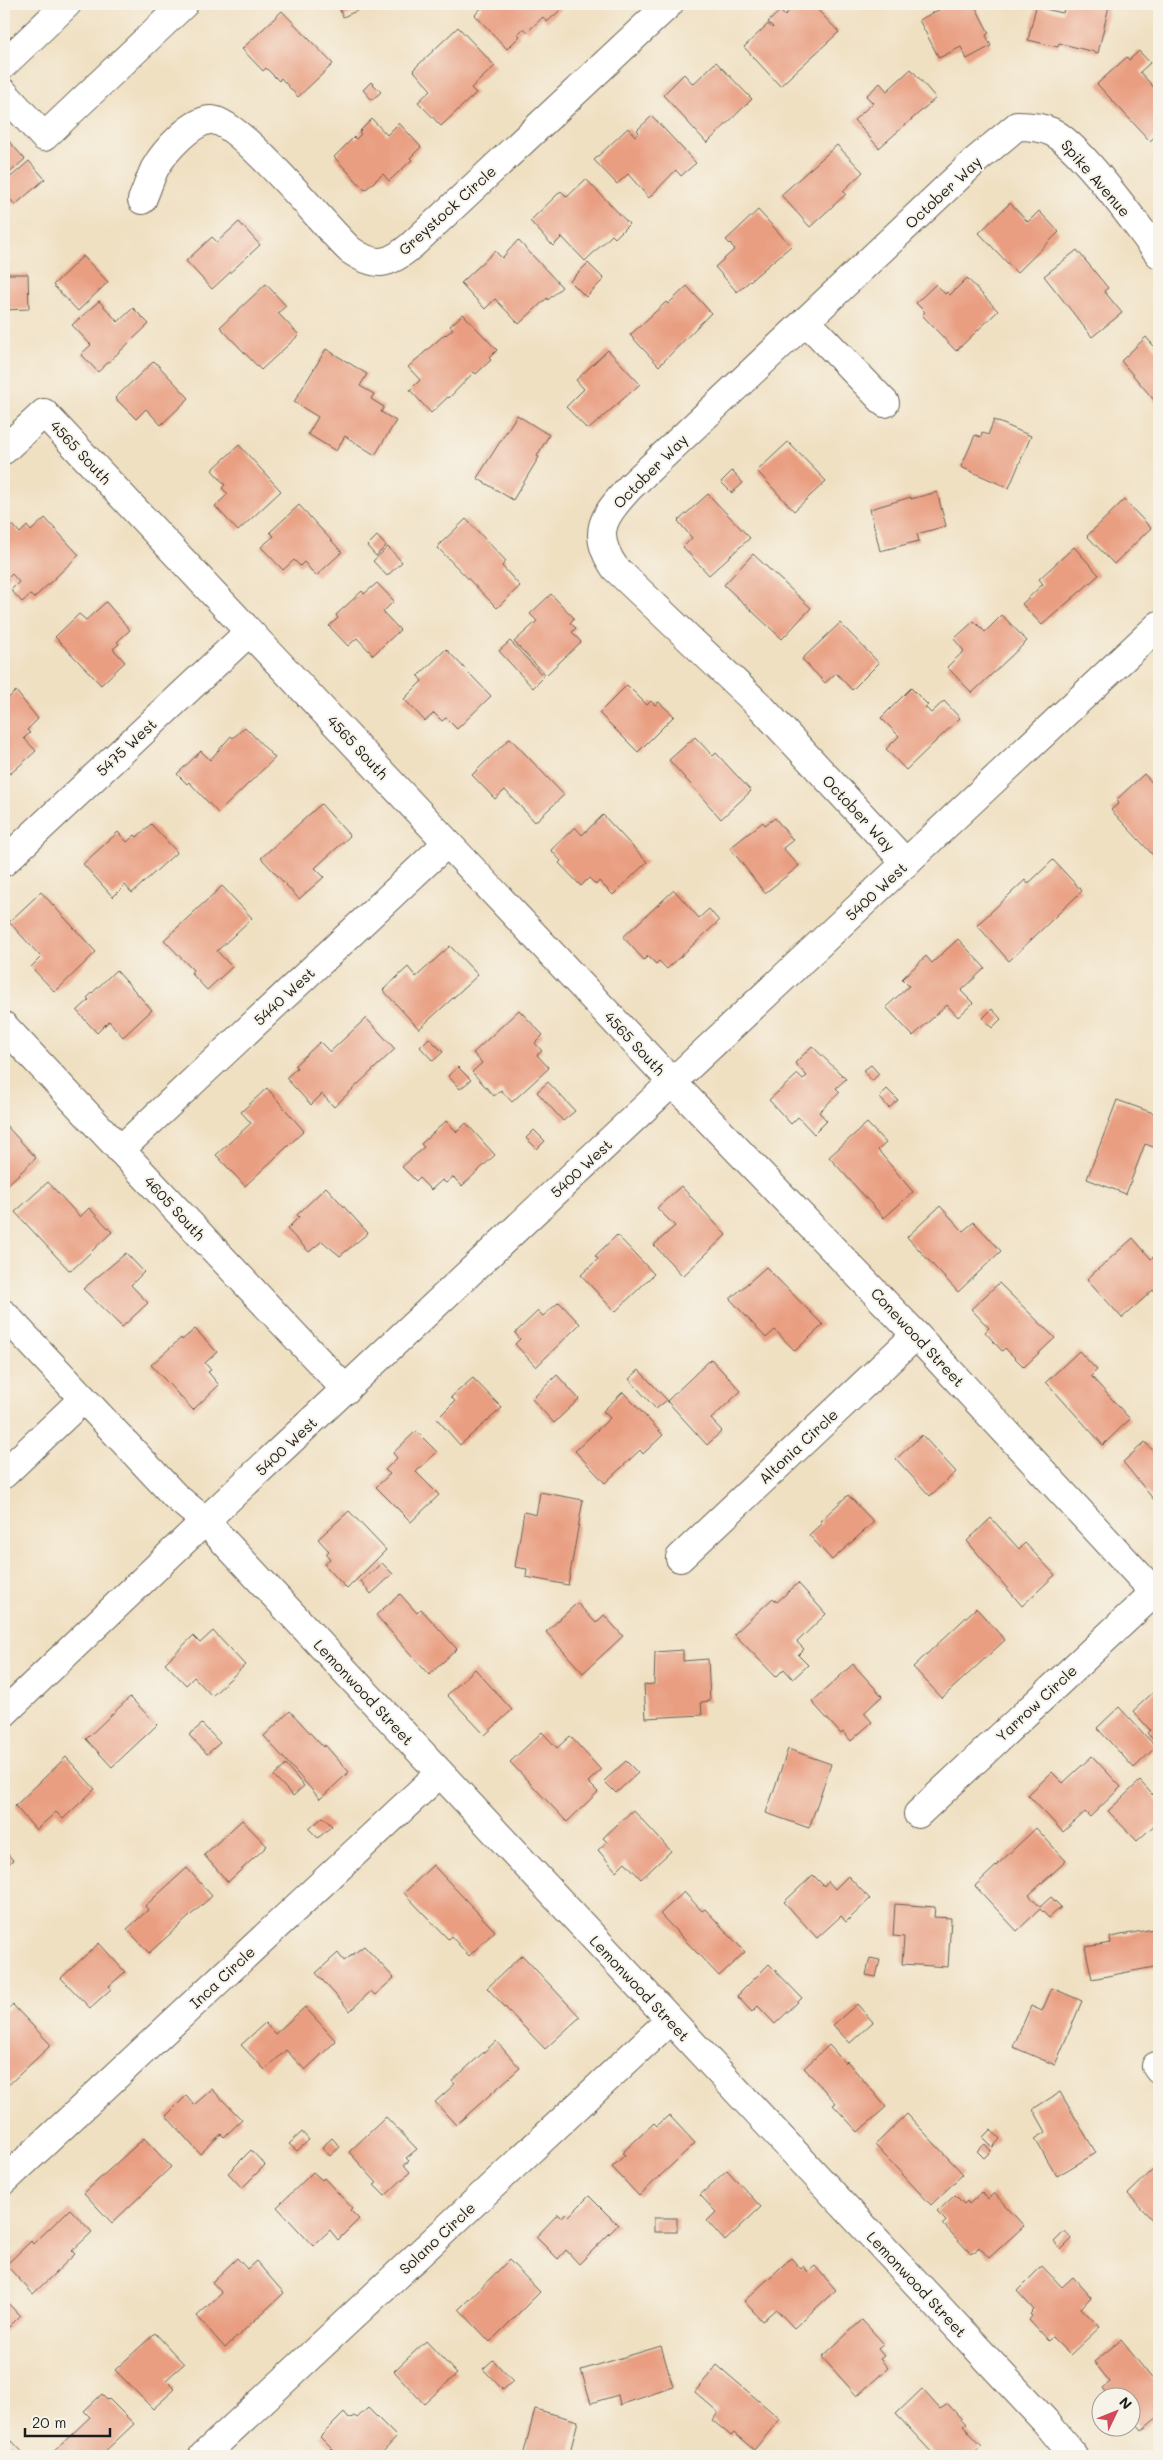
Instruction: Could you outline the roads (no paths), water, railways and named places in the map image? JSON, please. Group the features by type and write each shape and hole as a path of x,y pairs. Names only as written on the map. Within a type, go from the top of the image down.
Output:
{"street":[{"path":"4,64 67,4"},
{"path":"4,93 44,137 184,4"},
{"name":"Greystock Circle","path":"142,200 155,169 173,145 204,120 220,122 247,141 350,250 362,259 375,263 389,261 412,245 669,4"},
{"name":"Spike Avenue","path":"1018,126 1040,128 1061,138 1095,174 1159,254"},
{"name":"October Way","path":"906,863 761,707 626,580 607,556 602,544 601,530 604,519 626,492 975,161 1018,126"},
{"path":"806,321 884,403"},
{"name":"4565 South","path":"4,450 44,412 672,1082"},
{"name":"5400 West","path":"4,1713 205,1521 1159,625"},
{"name":"5475 West","path":"4,862 249,632"},
{"name":"5440 West","path":"120,1150 447,843"},
{"name":"4605 South","path":"4,1026 346,1390"},
{"name":"Conewood Street","path":"672,1082 916,1335 1157,1595"},
{"name":"Lemonwood Street","path":"4,1314 175,1496 205,1521 1045,2421 1074,2456"},
{"name":"Altonia Circle","path":"680,1558 916,1335"},
{"path":"4,1474 82,1399"},
{"name":"Yarrow Circle","path":"918,1814 1157,1595"},
{"name":"Inca Circle","path":"4,2182 440,1773"},
{"name":"Solano Circle","path":"203,2456 670,2020"}]}
